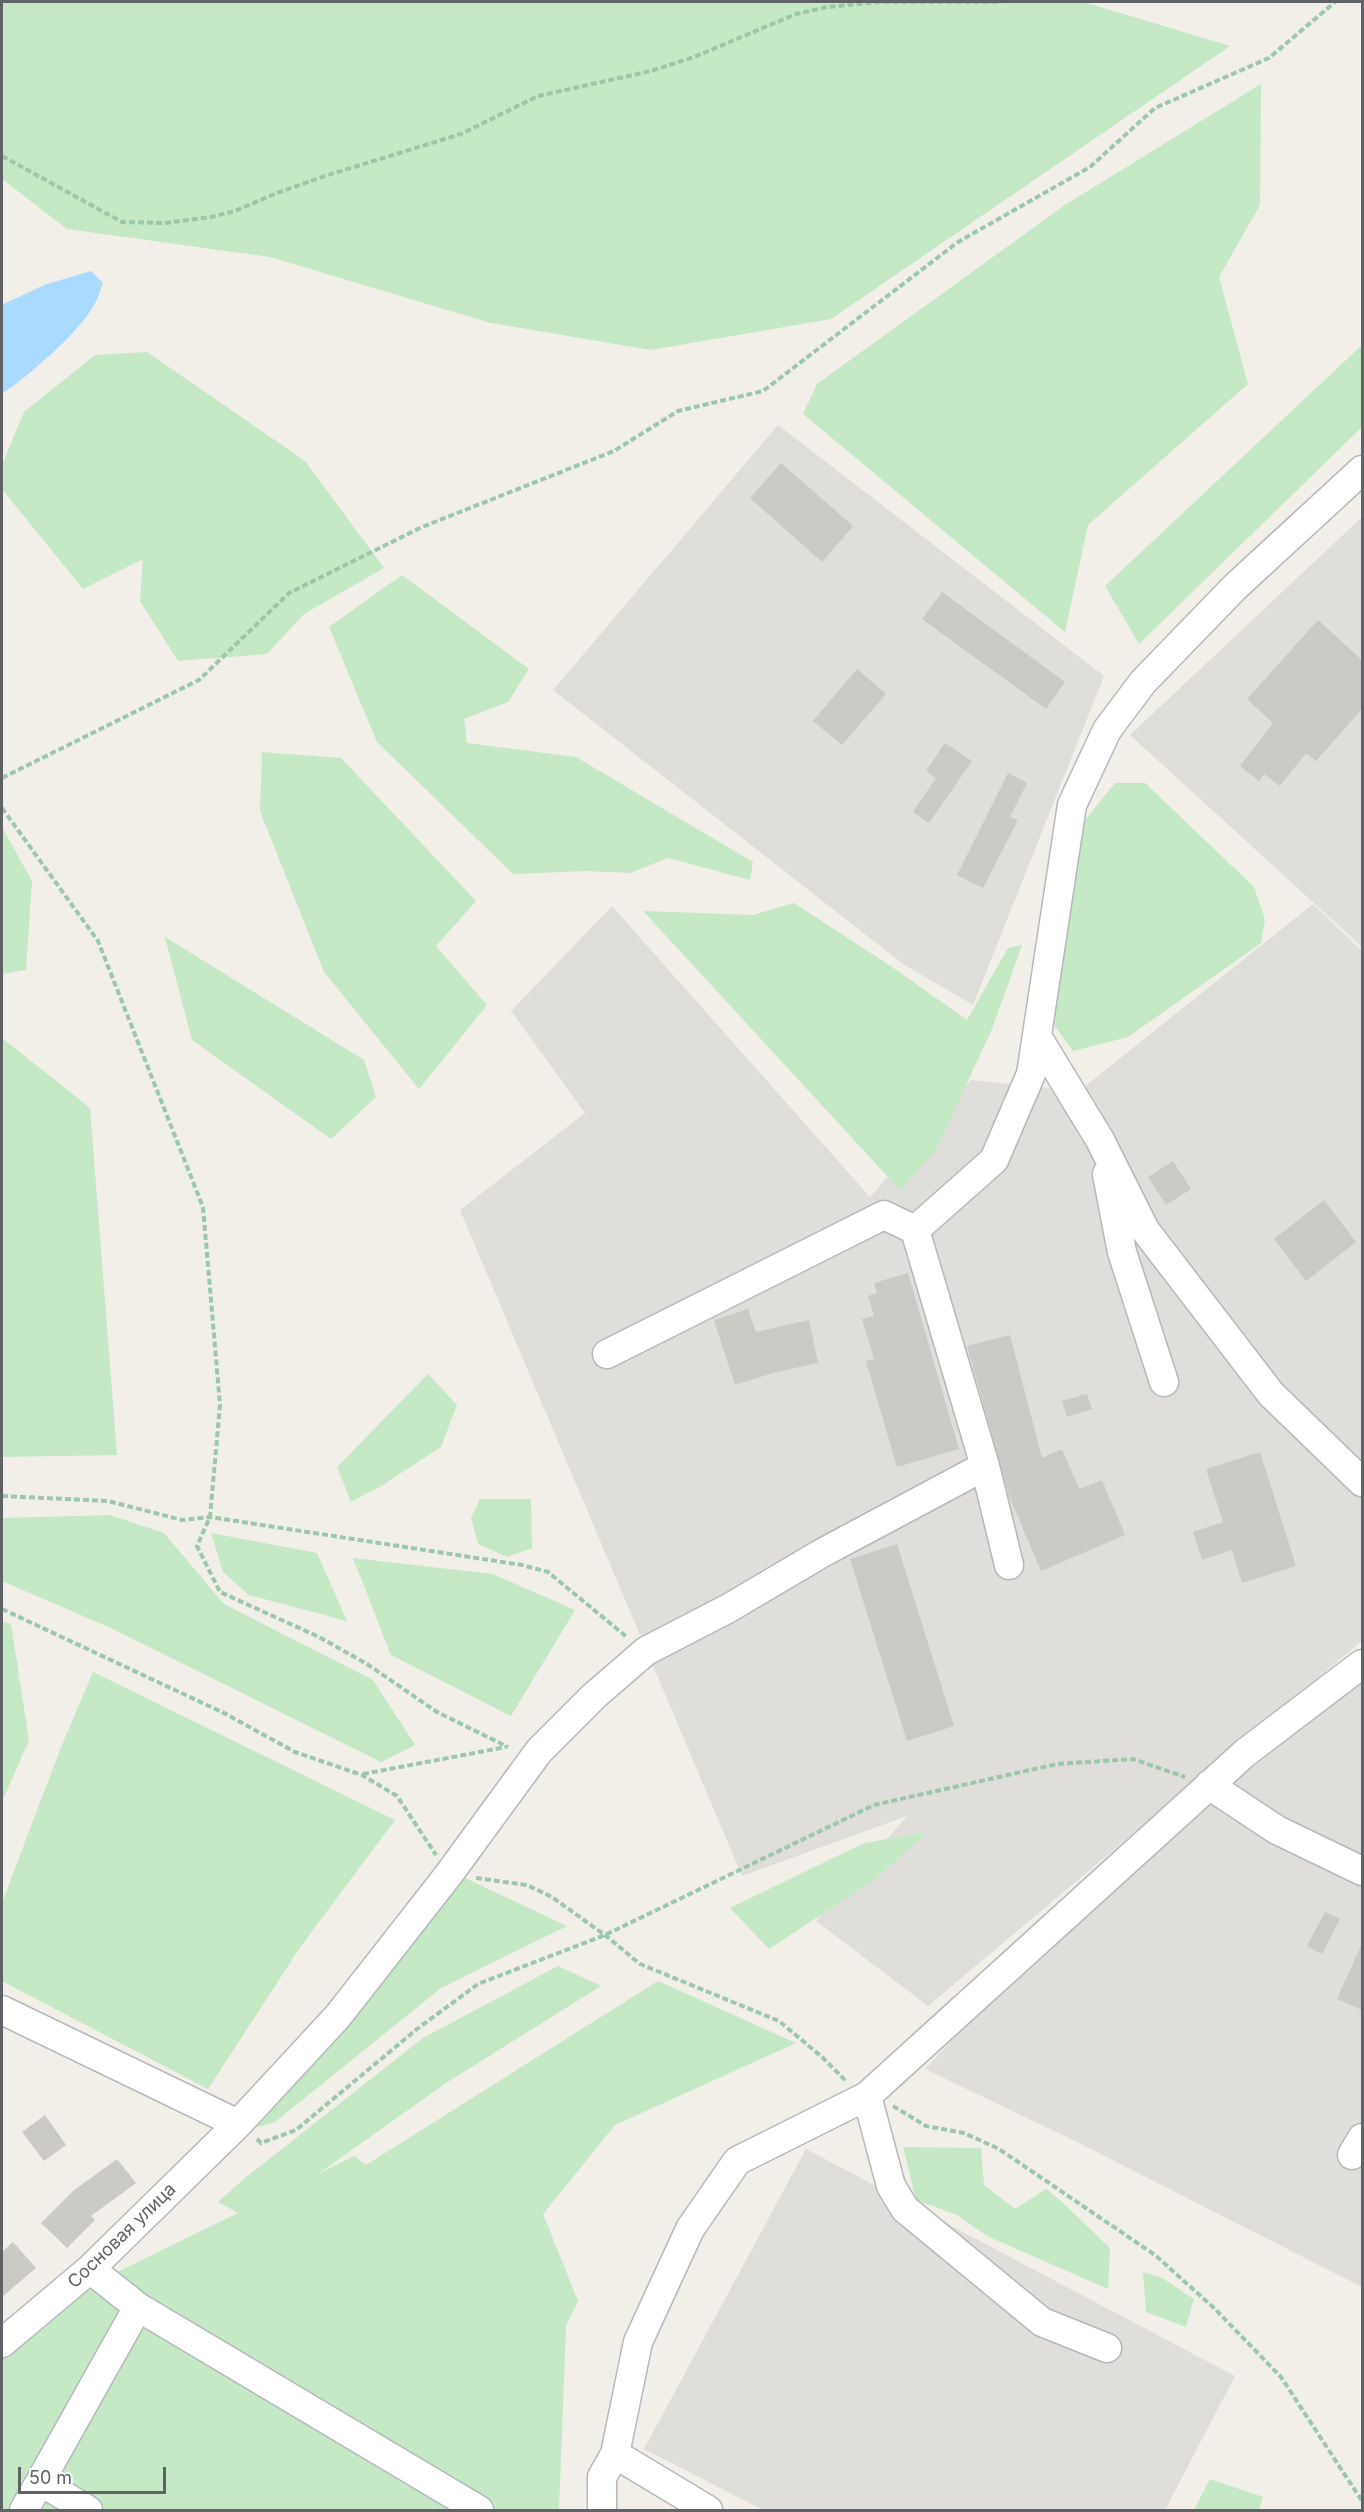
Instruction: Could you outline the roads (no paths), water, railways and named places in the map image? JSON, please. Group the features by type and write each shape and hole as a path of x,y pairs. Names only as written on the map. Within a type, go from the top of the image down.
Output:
{"street":[{"path":"915,1230 994,1160 1031,1074 1072,805 1107,730 1143,682 1228,595 1362,470"},
{"path":"1038,1038 1100,1140 1145,1230 1271,1394 1362,1482"},
{"path":"1100,1140 1122,1252 1164,1382"},
{"path":"607,1354 884,1215 915,1230 985,1466 1009,1565"},
{"name":"Сосновая улица","path":"2,2343 90,2269 238,2124 338,2016 449,1874 539,1751 594,1696 646,1651 729,1608 822,1553 985,1466"},
{"path":"602,2511 602,2477 615,2454 638,2342 690,2229 737,2161 867,2096 1245,1753 1362,1664"},
{"path":"1209,1785 1277,1830 1362,1871"},
{"path":"2,2010 238,2124"},
{"path":"867,2096 891,2186 905,2210 1042,2322 1107,2348"},
{"path":"90,2269 138,2307 479,2511"},
{"path":"24,2511 138,2307"},
{"path":"615,2454 708,2511"},
{"path":"41,2482 88,2511"}],"water":[{"path":"91,271 103,283 87,316 52,353 2,394 2,305 44,285"}]}
